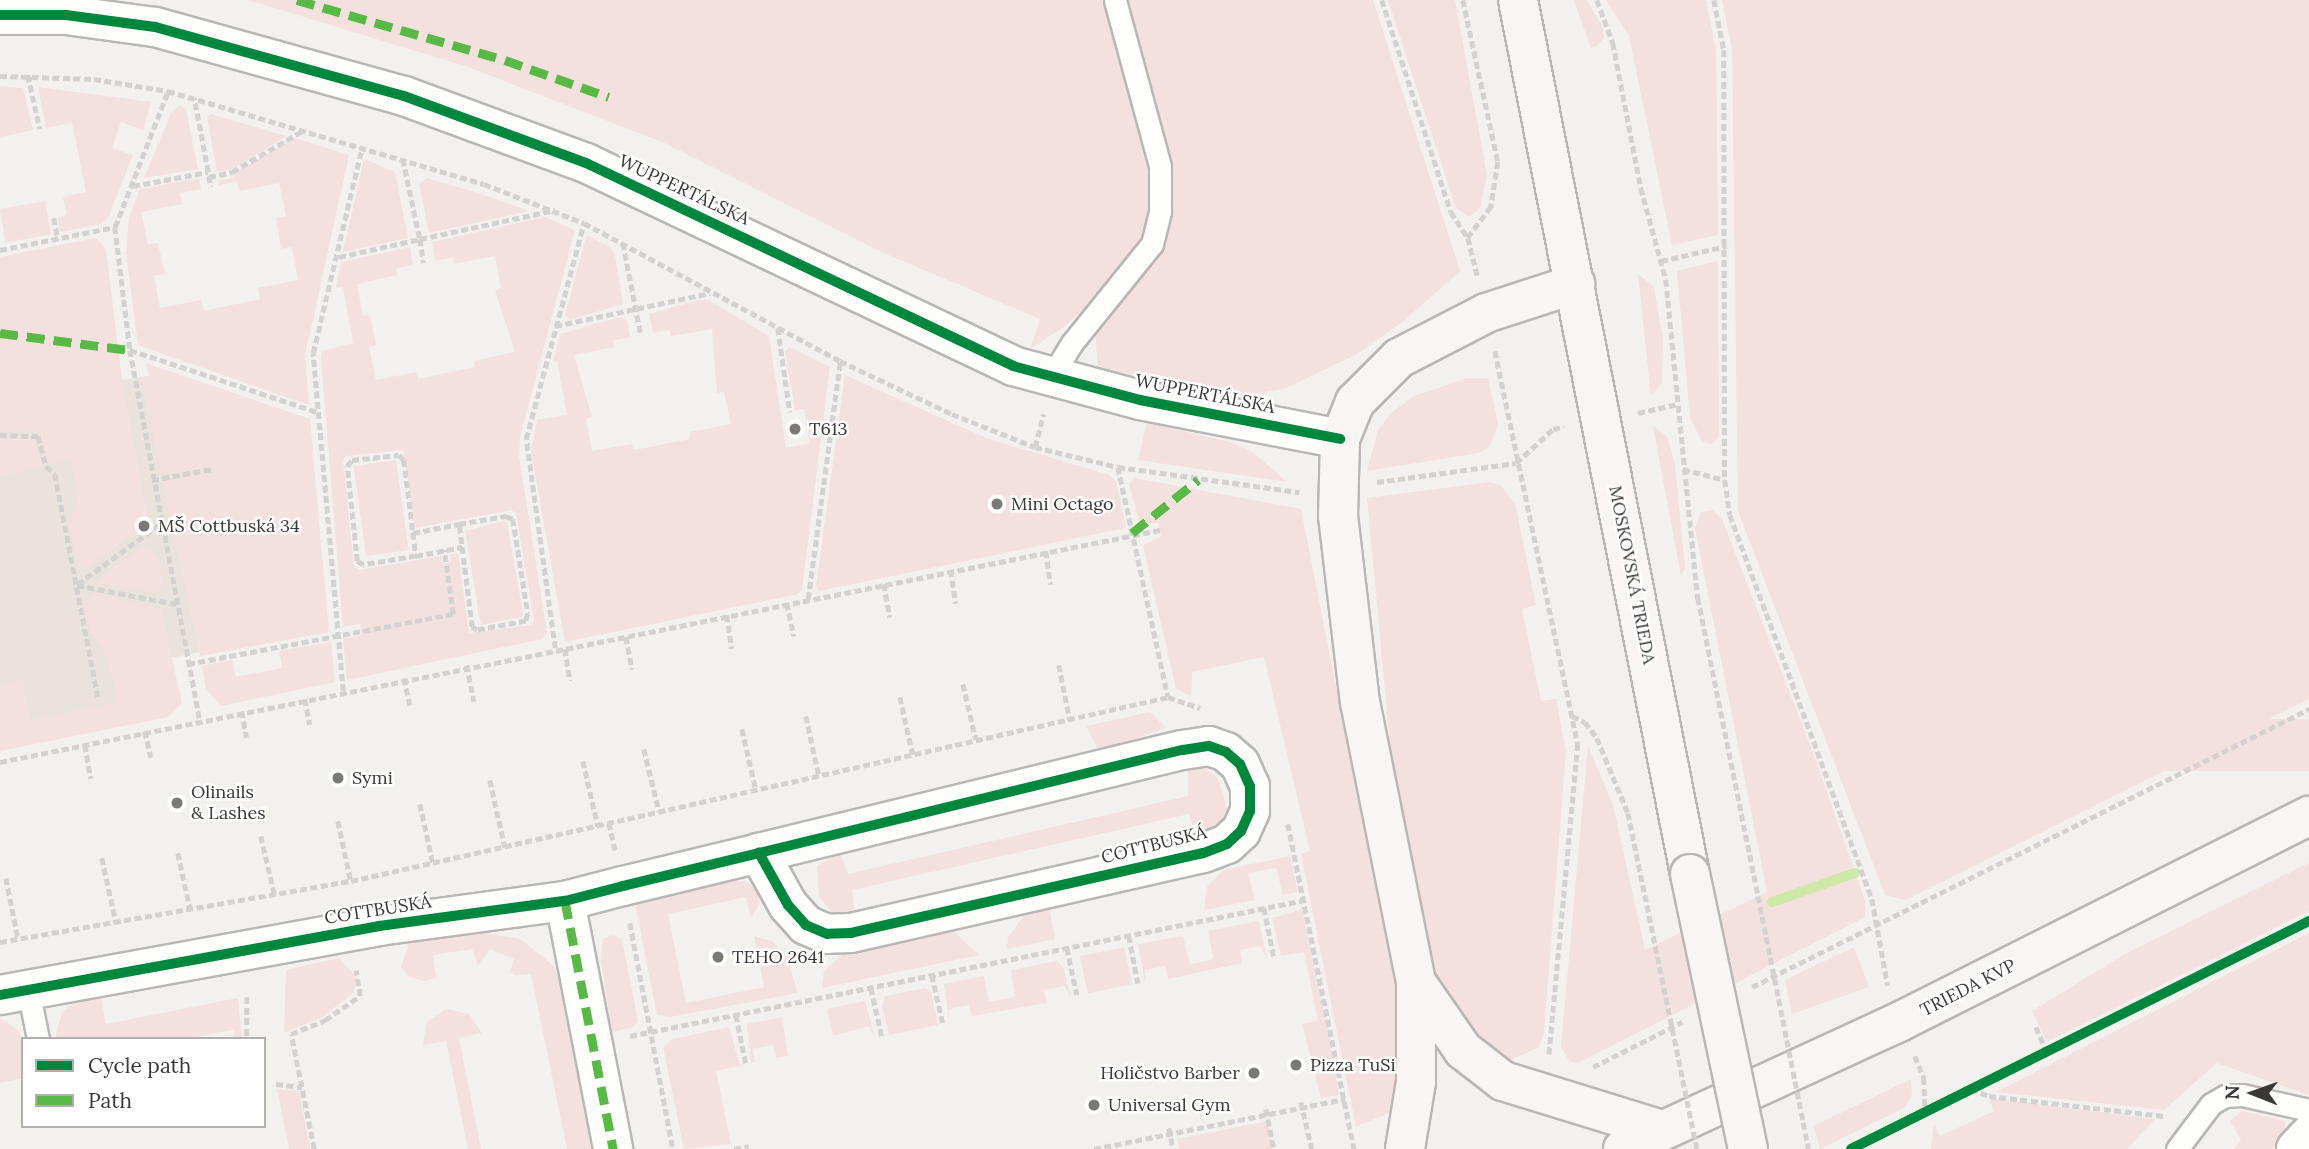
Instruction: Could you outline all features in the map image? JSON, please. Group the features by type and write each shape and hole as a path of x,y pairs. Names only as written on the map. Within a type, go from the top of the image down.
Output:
{"street":[{"name":"MOSKOVSKÁ TRIEDA","path":"1518,0 1690,874 1748,1149"},
{"name":"WUPPERTÁLSKA","path":"0,15 66,15 155,27 404,96 586,163 983,353 1052,376 1140,400 1340,439"},
{"path":"1408,1132 1416,982 1360,703 1337,489 1340,439 1355,402 1379,374 1399,358 1486,313 1575,284"},
{"name":"COTTBUSKÁ","path":"14,992 379,926 565,901 760,853 1209,746 1226,752 1240,764 1250,786 1250,811 1241,831 1227,844 1203,853 851,933 827,934 806,925 788,905 760,853"},
{"name":"TRIEDA KVP","path":"1623,1149 1901,1021 2309,816"},
{"path":"565,901 613,1149"},
{"path":"1416,982 1463,1050 1503,1082 1662,1130"},
{"path":"2296,1149 2309,1135"}],"lane":[{"path":"1052,376 1072,343 1152,244 1160,211 1160,166 1115,0"},
{"path":"14,992 37,1037"},
{"path":"2177,1149 2211,1104 2225,1096 2242,1095 2309,1110"}],"path":[{"path":"1382,0 1451,212 1468,237 1578,744 1547,1072 1517,1074 1503,1082"},
{"path":"1463,0 1498,162 1491,207 1468,237"},
{"path":"1597,0 1610,30 1641,188 1661,261 1698,598 1809,1149"},
{"path":"1714,0 1724,50 1725,481 1730,514 1878,922"},
{"path":"28,75 40,129"},
{"path":"0,76 28,75 168,91 403,159 555,210 623,243 710,293 840,361 952,414 1035,447 1118,467 1285,494 1516,463"},
{"path":"168,91 115,227 130,350 152,480 200,720"},
{"path":"194,98 211,187"},
{"path":"132,186 232,172 305,130"},
{"path":"343,691 313,353 339,257 362,147"},
{"path":"403,159 424,263"},
{"path":"339,257 555,210"},
{"path":"54,218 58,239"},
{"path":"555,648 526,455 555,326 584,223"},
{"path":"0,250 115,227"},
{"path":"623,243 641,335"},
{"path":"1661,261 1726,246"},
{"path":"555,326 710,293"},
{"path":"778,328 790,412"},
{"path":"130,350 320,413"},
{"path":"808,599 840,361"},
{"path":"0,435 38,436 46,466 55,474 98,697"},
{"path":"415,556 404,460 399,455 352,460 347,466 357,561 363,565 415,556 462,547"},
{"path":"0,942 190,908 275,897 1168,697 1118,467"},
{"path":"152,480 212,469"},
{"path":"1683,469 1725,481"},
{"path":"413,533 459,524 506,516 513,519 526,621 477,630 472,627 459,524"},
{"path":"77,585 160,525"},
{"path":"0,762 467,665 555,648 565,649 1132,533 1160,530"},
{"path":"188,664 338,633 453,614 444,550"},
{"path":"1046,551 1051,585"},
{"path":"951,570 956,604"},
{"path":"884,584 890,617"},
{"path":"77,585 176,604"},
{"path":"787,603 794,636"},
{"path":"727,615 732,649"},
{"path":"626,637 632,669"},
{"path":"565,649 570,681"},
{"path":"467,665 474,701"},
{"path":"1059,666 1070,720"},
{"path":"404,678 410,705"},
{"path":"962,684 976,740"},
{"path":"900,697 912,755"},
{"path":"305,699 310,725"},
{"path":"1749,988 2309,709"},
{"path":"242,711 247,738"},
{"path":"806,716 819,776"},
{"path":"1572,716 1585,722 1597,738 1628,813 1697,1149"},
{"path":"742,729 755,790"},
{"path":"145,731 151,757"},
{"path":"85,745 91,778"},
{"path":"644,748 659,811"},
{"path":"583,761 598,826"},
{"path":"490,780 505,847"},
{"path":"420,804 433,863"},
{"path":"338,821 351,881"},
{"path":"609,823 673,1149"},
{"path":"261,836 275,897"},
{"path":"178,853 190,908"},
{"path":"102,858 116,922"},
{"path":"6,878 19,938"},
{"path":"650,1032 1305,900 1355,1149 1408,1132"},
{"path":"1264,908 1274,957"},
{"path":"1129,936 1138,983"},
{"path":"1067,948 1077,995"},
{"path":"314,1149 291,1034 326,1020 360,996 360,975 346,961"},
{"path":"932,975 943,1024"},
{"path":"871,988 882,1037"},
{"path":"247,997 247,1037"},
{"path":"736,1015 746,1065"},
{"path":"1580,1071 1691,1018"},
{"path":"2036,1027 2053,1051 2037,1059"},
{"path":"1924,1078 1925,1120"},
{"path":"1966,1091 1993,1079"},
{"path":"276,1084 302,1087"},
{"path":"1966,1091 2196,1122"},
{"path":"1094,1149 1301,1104 1345,1099"},
{"path":"1913,1119 1925,1120 1942,1103"},
{"path":"1301,1104 1312,1149"},
{"path":"1267,1111 1274,1149"},
{"path":"1170,1131 1173,1149"},
{"path":"734,1149 749,1146"}],"shaded area":[{"path":"248,0 1104,0 1150,162 1152,197 1147,232 1131,264 1065,326 1030,349 1040,319 884,253 667,144 468,67"},
{"path":"1123,0 1373,0 1460,271 1404,321 1355,355 1284,389 1233,396 1098,367 1095,331 1156,254 1166,227"},
{"path":"1388,0 1455,0 1487,175 1480,208 1469,217 1456,208"},
{"path":"1574,0 1587,0 1602,26 1604,38 1597,46 1591,48"},
{"path":"1606,0 1706,0 1716,51 1718,235 1672,245 1629,36"},
{"path":"1722,0 2309,0 2309,699 1906,900 1885,895 1738,511 1732,49"},
{"path":"0,86 23,88 33,130 0,137"},
{"path":"38,87 151,102 143,130 121,122 112,148 133,155 108,218 101,224 60,232 58,217 67,215 63,197 86,192 72,123 46,128"},
{"path":"180,105 186,109 198,169 144,178 171,113"},
{"path":"211,114 286,136 233,169 217,172 207,117"},
{"path":"295,138 349,155 305,356 309,405 138,345 126,253 129,217 140,189 199,178 201,189 180,193 182,204 141,212 148,244 158,243 165,274 154,276 160,308 201,300 204,311 260,299 258,288 298,280 292,247 281,249 276,218 286,216 279,183 239,191 237,181 219,185 219,181 234,178 234,173"},
{"path":"364,159 395,172 408,238 343,252"},
{"path":"427,178 529,211 429,233 419,184"},
{"path":"45,201 51,234 6,242 0,209"},
{"path":"545,217 575,230 520,437 519,456 547,632 542,639 347,680 343,639 362,635 360,624 343,627 321,358 322,351 353,343 343,287 336,288 341,262 410,247 413,265 396,268 397,275 357,284 363,316 370,315 376,345 369,347 376,380 416,372 418,379 475,367 474,361 515,352 495,290 501,288 495,256 454,264 453,257 435,261 432,242","holes":["403,450 415,528 511,510 516,513 534,620 531,625 469,633 458,553 450,554 451,562 443,564 441,556 359,570 354,567 343,460 346,456"]},
{"path":"587,235 610,247 615,255 623,304 570,320 565,315"},
{"path":"96,238 106,249 122,380 149,523 86,569 80,566 73,549 70,522 78,500 70,460 49,464 40,431 0,432 0,257"},
{"path":"1718,261 1719,436 1711,445 1701,440 1690,417 1677,271"},
{"path":"1638,274 1654,287 1663,340 1662,383 1651,396"},
{"path":"698,300 708,300 769,336 786,448 810,443 804,409 795,410 785,351 790,347 830,367 802,589 798,594 565,642 531,451 537,420 567,415 557,361 553,362 560,334 620,317 627,320 630,337 613,341 614,347 574,355 592,417 586,419 592,451 632,444 634,450 690,439 690,432 731,424 724,392 717,393 712,329 671,336 669,330 653,333 649,314"},
{"name":"MŠ Cottbuská 34","path":"0,357 122,380 150,376 270,419 199,652 148,663 156,709 0,737"},
{"path":"146,363 310,419 329,632 200,656 162,480 215,472 214,467 161,475 141,377 149,376"},
{"path":"845,375 986,438 1109,475 1116,481 1126,528 819,591 816,586"},
{"path":"1467,378 1488,378 1498,424 1490,446 1479,453 1367,471 1378,430 1391,413 1414,396"},
{"path":"1147,422 1233,443 1254,453 1287,482 1138,460"},
{"path":"1653,426 1667,436 1675,464 1685,568 1681,576"},
{"path":"0,438 35,438 43,466 0,476"},
{"path":"396,460 409,550 366,556 353,466"},
{"path":"1134,478 1301,509 1407,1047 1402,1107 1356,1127 1301,854 1310,851 1264,657 1192,672 1191,696 1176,689 1143,545 1161,537 1160,530 1158,523 1140,524 1129,484"},
{"path":"1490,482 1500,485 1515,503 1536,605 1522,609 1541,701 1556,699 1566,751 1544,1032 1539,1047 1502,1064 1484,1050 1437,986 1393,775 1367,498"},
{"path":"1712,510 1722,519 1815,758 1865,901 1865,917 1580,1062 1570,1062 1561,1047 1588,746 1613,805 1645,950 1767,892 1695,528 1701,512"},
{"path":"503,521 507,523 523,613 521,617 481,625 465,531"},
{"path":"142,547 149,547 158,557 163,581 159,593 92,583"},
{"path":"93,592 161,609 182,703 168,717 0,751 0,684 22,679 31,719 117,702 107,657 90,630 85,605"},
{"path":"331,642 335,682 221,706 206,689 202,666 232,660 236,677 282,668 279,651"},
{"path":"1150,712 1166,728 1099,751 1086,726"},
{"path":"1849,719 2309,719 2309,771 1849,771"},
{"path":"1200,765 1218,778 1227,809 1217,829 1197,841 1189,814 852,890 855,917 832,912 819,897 817,866 840,853 848,874 1188,796 1188,767"},
{"path":"1290,856 1298,892 1283,895 1276,868 1248,873 1255,900 1204,910 1207,887 1223,870"},
{"path":"2309,863 2309,911 2047,1042 2032,1011 2125,954"},
{"path":"728,880 746,882 757,890 759,904 751,918 746,897 668,914 686,1003 764,987 754,936 773,942 786,956 798,993 670,1017 657,1015 635,903"},
{"path":"1049,907 1055,939 1007,949 1008,938 1024,915"},
{"path":"1302,909 1339,1095 1321,1098 1302,1024 1318,1021 1304,952 1281,956 1272,918"},
{"path":"1259,921 1267,959 1260,946 1240,950 1242,963 1168,979 1165,966 1145,970 1145,982 1138,944 1183,936 1190,965 1213,959 1208,931"},
{"path":"471,931 520,939 554,966 567,1003 596,1149 567,1149 531,974 515,975 510,972 514,959 490,949 478,965 472,949 433,955 436,978 424,981 409,977 401,967 410,940"},
{"path":"953,931 979,955 822,988 824,971 843,954"},
{"path":"2309,933 2309,1095 2217,1063 2164,1110 1996,1092"},
{"path":"613,935 622,939 638,1021 634,1027 612,1032 601,961 603,939"},
{"path":"1124,947 1132,984 1088,994 1080,956"},
{"path":"1854,947 1869,987 1792,1014 1785,980"},
{"path":"339,958 356,977 354,992 324,1016 284,1033 286,970"},
{"path":"1057,961 1063,967 1071,996 1064,986 1044,990 1047,1003 972,1016 969,1005 949,1009 949,1022 944,984 984,976 989,1002 1015,997 1011,970"},
{"path":"925,988 931,992 938,1025 889,1035 882,1006 885,996"},
{"path":"101,998 106,1024 238,998 242,1037 233,1037 235,1029 197,1037 56,1037 62,1012 76,1002"},
{"path":"865,1001 875,1038 869,1026 833,1036 827,1009"},
{"path":"446,1009 469,1014 482,1033 459,1038 481,1149 468,1149 446,1041 423,1045 427,1022"},
{"path":"782,1017 788,1056 776,1058 773,1045 753,1049 755,1062 751,1063 747,1024"},
{"path":"0,1018 18,1030 22,1037 21,1078 0,1083"},
{"path":"729,1027 740,1066 716,1071 731,1144 684,1149 663,1047 672,1039"},
{"path":"1911,1079 1912,1095 1904,1108 1820,1149 1814,1126"},
{"path":"277,1089 299,1091 310,1149 289,1149"},
{"path":"1989,1098 2155,1119 2127,1149 1931,1149 1934,1124 1940,1136 1994,1111"},
{"path":"2242,1111 2285,1121 2286,1133 2272,1149 2234,1149 2241,1140 2230,1121"},
{"path":"1268,1121 1273,1149 1179,1149 1177,1139"}],"waterway":[{"path":"1772,902 1855,873"}],"marked path":[{"path":"297,0 505,60 609,97"},
{"path":"0,333 130,350"},
{"path":"1132,533 1198,480"},
{"path":"565,901 613,1149"}],"cycle path":[{"path":"0,15 66,15 155,27 404,96 586,163 1013,366 1140,400 1340,439"},
{"path":"0,995 379,926 565,901 623,886 1183,750 1209,746 1226,752 1240,764 1250,786 1250,811 1241,831 1227,844 1203,853 851,933 827,934 806,925 788,905 759,853"},
{"path":"1851,1149 2309,921"}],"place":[{"name":"T613","path":"795,429"},
{"name":"Mini Octago","path":"997,504"},
{"name":"MŠ Cottbuská 34","path":"144,526"},
{"name":"Symi","path":"338,778"},
{"name":"Olinails & Lashes","path":"177,803"},
{"name":"TEHO 2641","path":"718,957"},
{"name":"Pizza TuSi","path":"1296,1065"},
{"name":"Holičstvo Barber","path":"1254,1073"},
{"name":"Universal Gym","path":"1094,1105"}]}
